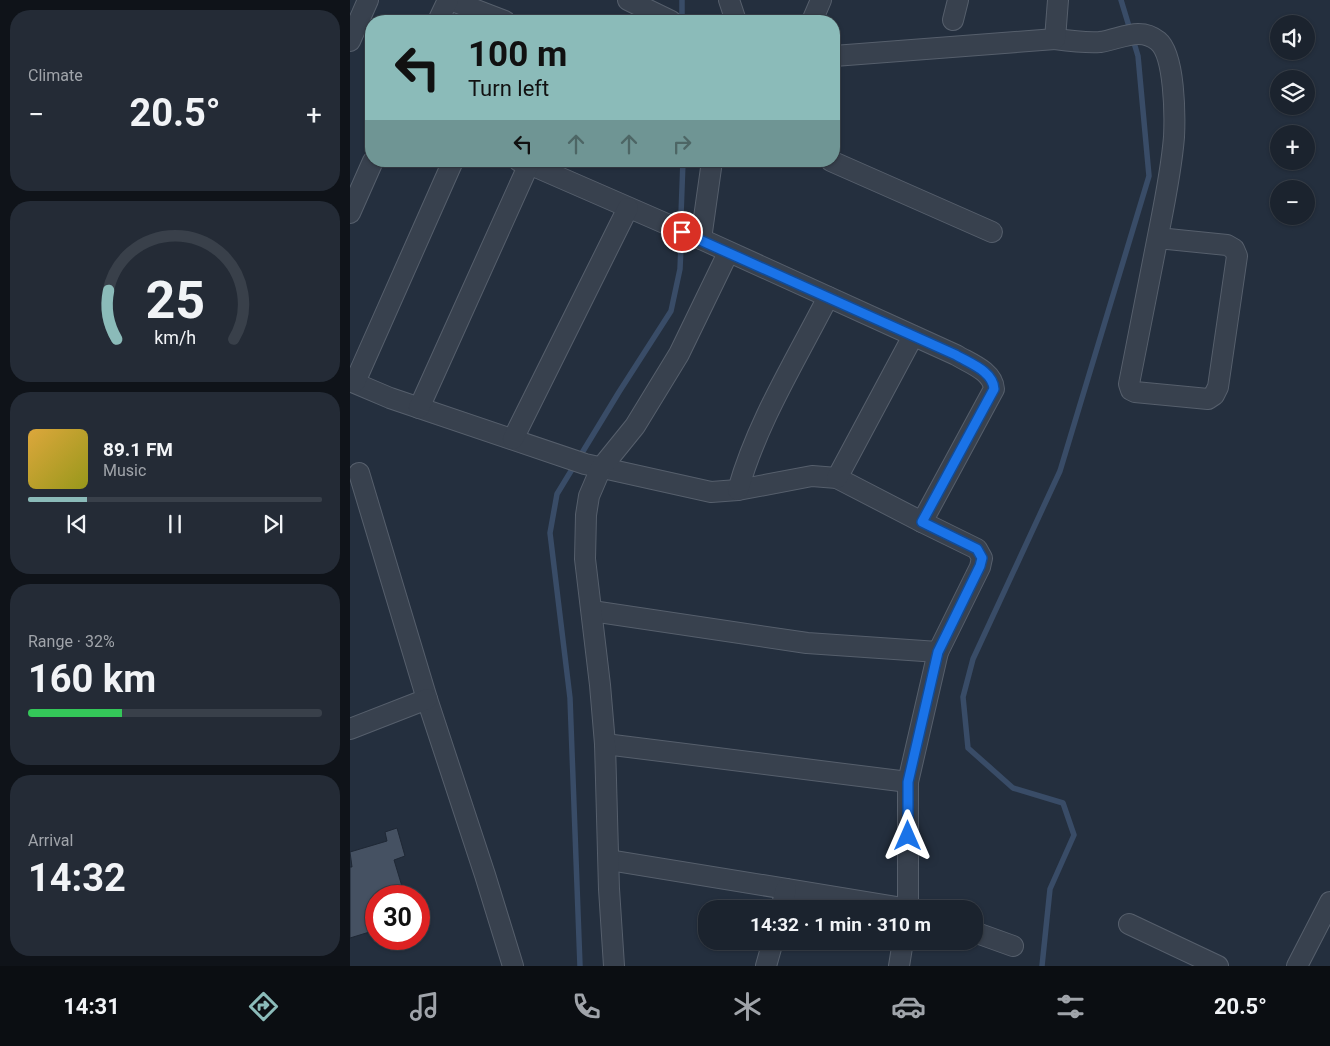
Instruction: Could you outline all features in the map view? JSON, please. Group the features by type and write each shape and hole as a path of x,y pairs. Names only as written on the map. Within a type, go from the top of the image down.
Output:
{"street":[{"path":"350,41 368,0"},
{"path":"441,15 449,0 489,15"},
{"path":"628,0 658,15"},
{"path":"729,0 734,15"},
{"path":"815,15 821,0"},
{"path":"953,20 958,0"},
{"path":"1055,39 1058,0"},
{"path":"840,56 1055,39 1100,42 1135,33 1150,36 1160,42 1167,55 1172,77 1174,136 1167,192 1129,384 1131,390 1135,392 1208,398 1214,395 1218,387 1237,256 1234,248 1227,245 1158,238"},
{"path":"840,165 992,232"},
{"path":"350,213 371,167"},
{"path":"450,167 352,382 419,408 565,458 711,492 738,490 812,476 837,478 977,549 982,558 980,566 938,652 908,782 908,900"},
{"path":"419,408 522,167"},
{"path":"533,167 701,239 728,253 956,355 990,376 994,389 922,522"},
{"path":"701,239 711,167"},
{"path":"513,439 628,208"},
{"path":"614,966 610,918 605,744 585,559 586,515 593,466 635,426 679,354 728,253"},
{"path":"738,490 747,460 761,427 828,297"},
{"path":"837,478 913,336"},
{"path":"359,473 427,699 513,966"},
{"path":"592,611 807,644 938,652"},
{"path":"350,729 427,699"},
{"path":"605,744 908,782"},
{"path":"609,860 853,900"},
{"path":"783,900 786,889"},
{"path":"1297,966 1330,902"},
{"path":"1129,924 1218,966"},
{"path":"983,935 1013,946"},
{"path":"766,966 770,950"},
{"path":"899,966 902,950"}],"building":[{"path":"397,828 405,856 394,860 402,885 365,885 365,933 350,938 350,867 352,867 350,852 387,841 385,832"}],"waterway":[{"path":"682,0 682,15"},
{"path":"1042,966 1050,889 1074,835 1063,803 1013,788 968,748 963,697 973,659 1060,471 1149,176 1138,56 1121,0"},
{"path":"681,215 683,167"},
{"path":"580,966 570,698 550,533 557,494 671,311 680,269 681,246"}],"route":[{"path":"682,232 956,355 990,376 993,382 994,389 922,522 977,549 982,558 980,566 938,652 908,782 908,836"}]}
